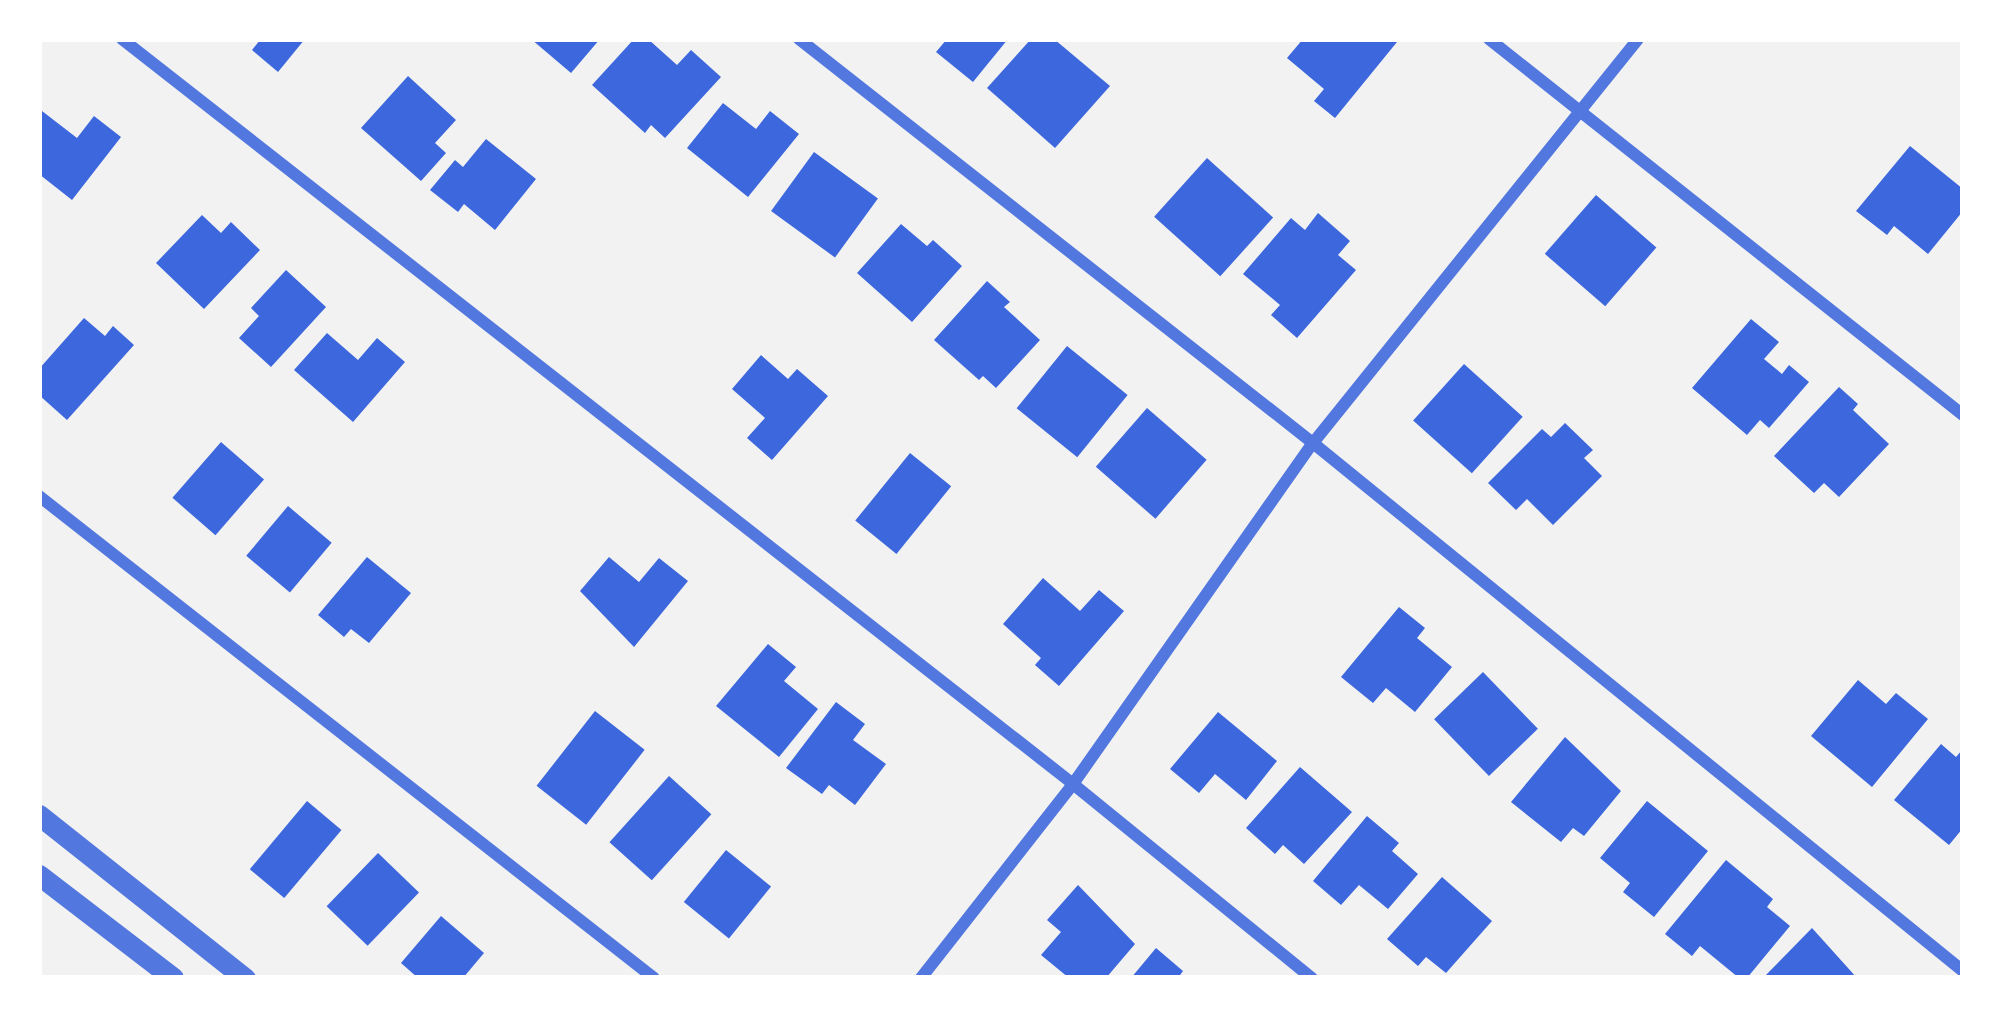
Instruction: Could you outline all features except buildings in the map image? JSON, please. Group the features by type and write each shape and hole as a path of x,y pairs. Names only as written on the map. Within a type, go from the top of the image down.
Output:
{"street":[{"path":"122,39 1073,784 1312,978"},
{"path":"799,39 1313,443 1963,971"},
{"path":"1489,39 1963,415"},
{"path":"921,978 1073,784 1313,443 1638,39"},
{"path":"39,496 654,978"},
{"path":"39,815 245,978"},
{"path":"39,875 173,978"}]}
